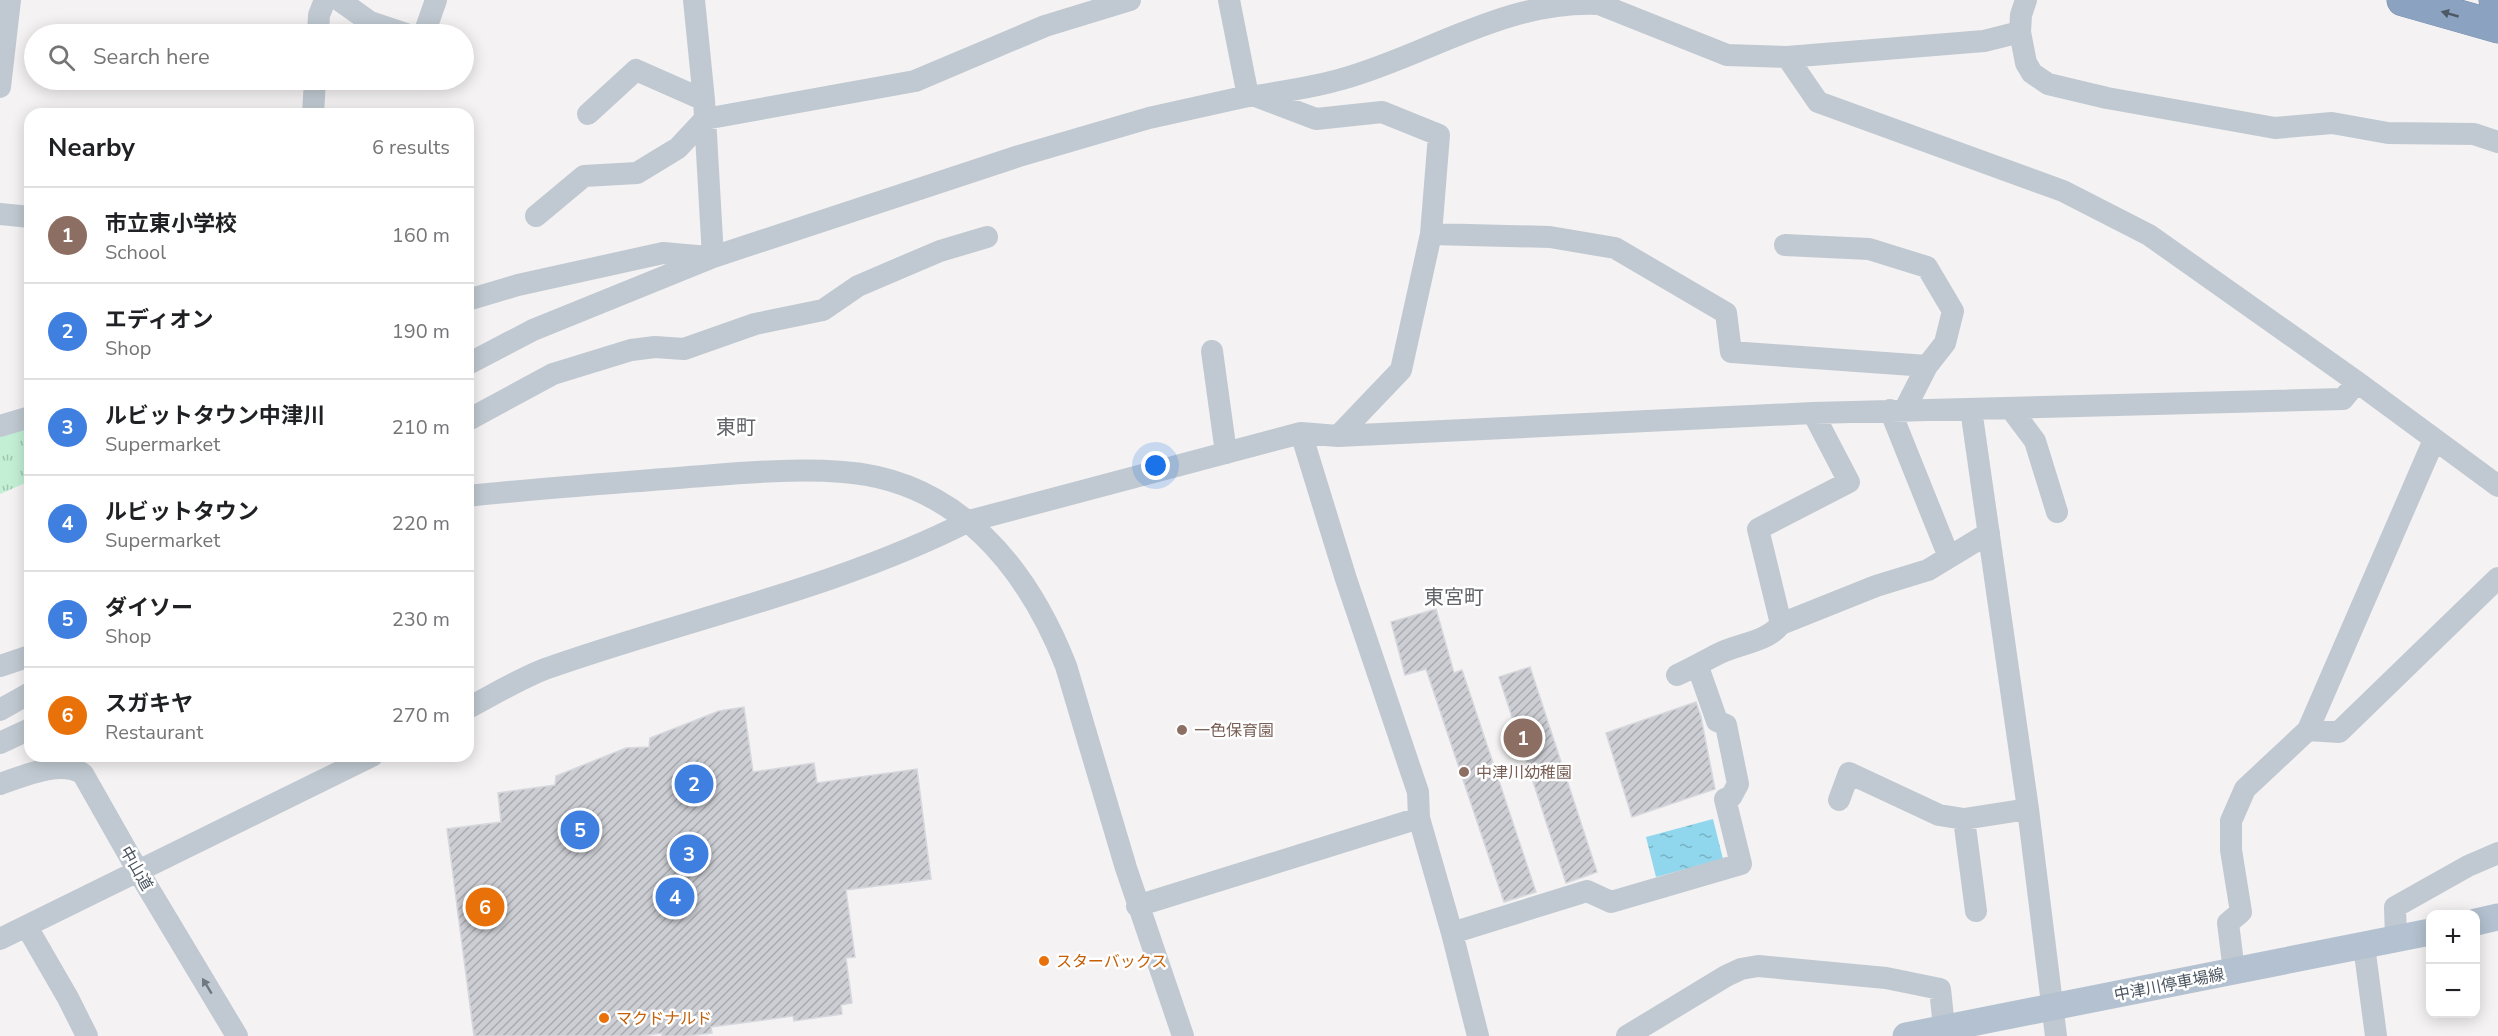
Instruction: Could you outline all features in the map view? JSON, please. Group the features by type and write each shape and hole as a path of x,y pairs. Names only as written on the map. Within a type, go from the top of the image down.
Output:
{"highway":[{"path":"2403,0 2498,27"}],"main road":[{"path":"2480,921 2498,917"},
{"name":"中津川停車場線","path":"1906,1036 2426,933"}],"street":[{"path":"0,87 10,0"},
{"path":"319,24 319,15 326,0"},
{"path":"339,0 376,24"},
{"path":"428,24 436,0"},
{"path":"694,0 704,109 713,257"},
{"path":"588,114 636,70 704,109 915,81 1045,26 1130,0"},
{"path":"1229,0 1252,96"},
{"path":"2026,0 2021,15 2020,32 2029,68 2038,79 2048,84 2107,98 2275,128 2332,123 2388,134 2474,134 2498,142"},
{"path":"474,361 533,330 713,257 1019,156 1149,118 1342,80 1500,13 1540,3 1580,1 1599,4 1726,55 1787,57 1984,41 2020,32"},
{"path":"1787,57 1818,102 2063,191 2149,235 2357,382 2498,486"},
{"path":"313,108 314,90"},
{"path":"1252,96 1316,118 1382,112 1439,135 1431,234 1401,370 1338,436"},
{"path":"536,216 584,176 637,173 678,148 704,109"},
{"path":"0,214 24,216"},
{"path":"1431,234 1550,237 1615,248 1726,313 1731,352 1927,366"},
{"path":"474,417 553,374 631,350 655,347 684,349 755,324 823,310 858,286 940,251 987,237"},
{"path":"1785,245 1869,249 1927,267 1953,310 1945,343 1897,410"},
{"path":"474,297 518,285 663,253 713,257"},
{"path":"1212,351 1226,453"},
{"path":"474,705 543,670 813,585 927,543 969,521 1300,433 1338,436 1814,413 2343,399 2357,382"},
{"path":"1971,409 2028,809 2056,1036"},
{"path":"2011,409 2035,441 2057,512"},
{"path":"1897,410 1949,557"},
{"path":"1781,624 1758,529 1849,482 1814,413"},
{"path":"0,426 24,419"},
{"path":"1300,433 1346,579 1418,792 1419,818 1452,933 1478,1036"},
{"path":"2234,971 2228,923 2241,912 2231,850 2231,821 2245,789 2308,730 2434,440"},
{"path":"474,495 776,470 845,472 905,485 927,494 969,521 1008,560 1054,636 1066,666 1137,906 1183,1036"},
{"path":"1677,675 1698,667 1720,653 1773,633 1781,624 1876,586 1928,570 1989,533"},
{"path":"2308,730 2339,732 2498,578"},
{"path":"0,666 24,658"},
{"path":"1452,933 1587,891 1611,902 1741,864 1725,799 1731,797 1738,784 1726,725 1717,721 1698,667"},
{"path":"0,710 24,696"},
{"path":"0,743 24,732"},
{"path":"0,939 360,762"},
{"name":"中山道","path":"0,784 61,767 74,768 83,774 237,1036"},
{"path":"1839,800 1849,773 1939,815 1965,819 2028,809"},
{"path":"1137,906 1419,818"},
{"path":"1965,819 1976,911"},
{"path":"2396,939 2395,907 2468,866 2498,854"},
{"path":"27,927 87,1036"},
{"path":"2364,946 2376,1036"},
{"path":"1628,1036 1726,976 1741,969 1758,966 1876,976 1940,989 1944,1027"}],"green space":[{"path":"24,426 24,484 0,494 0,433"}],"water":[{"path":"1713,819 1723,859 1656,877 1646,837"}],"building":[{"path":"1436,609 1454,673 1462,670 1536,892 1504,902 1426,669 1405,675 1391,622"},
{"path":"1530,667 1597,872 1566,883 1499,677"},
{"path":"1696,702 1715,789 1632,817 1606,733"},
{"path":"744,707 753,772 814,763 817,783 917,769 931,879 846,890 855,957 846,958 852,1003 841,1005 842,1014 794,1021 793,1016 711,1027 712,1033 687,1036 662,1036 662,1033 642,1036 474,1036 447,829 501,822 498,793 555,785 556,776 626,748 649,747 650,738 719,711"}],"place":[{"name":"一色保育園","path":"1182,730"},
{"name":"市立東小学校","path":"1523,738"},
{"name":"中津川幼稚園","path":"1464,772"},
{"name":"エディオン","path":"694,784"},
{"name":"ダイソー","path":"580,830"},
{"name":"ルビットタウン中津川","path":"689,854"},
{"name":"ルビットタウン","path":"675,897"},
{"name":"スガキヤ","path":"485,907"},
{"name":"スターバックス","path":"1044,961"},
{"name":"マクドナルド","path":"604,1018"}],"district":[{"name":"東町","path":"736,427"},
{"name":"東宮町","path":"1454,597"}]}
